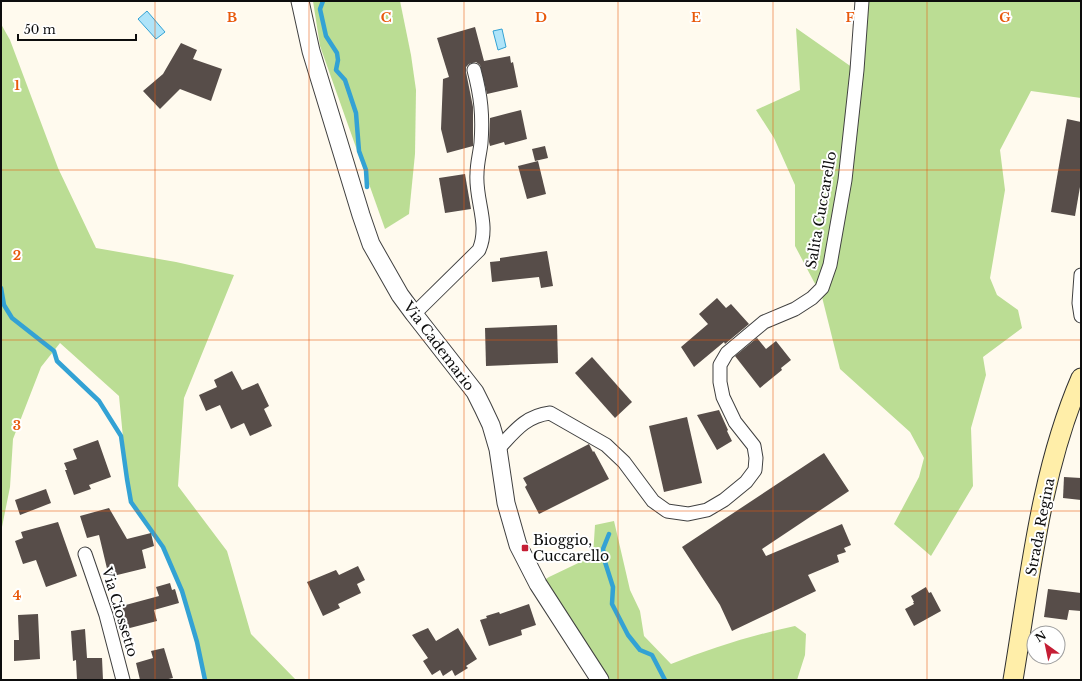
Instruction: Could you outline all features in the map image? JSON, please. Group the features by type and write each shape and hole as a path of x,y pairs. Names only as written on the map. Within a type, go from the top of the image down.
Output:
{"main road":[{"name":"Strada Regina","path":"1013,680 1037,536 1051,470 1062,428 1081,378"}],"street":[{"name":"Via Cademario","path":"300,1 311,51 367,232 382,265 414,314 474,392 491,425 498,448 506,503 518,545 538,584 600,680"},
{"name":"Salita Cuccarello","path":"498,448 524,421 534,416 550,413 606,445 624,462 653,501 667,511 688,514 707,510 724,500 746,482 755,470 756,458 754,446 734,422 723,397 720,382 720,365 727,353 764,322 795,310 812,298 822,288 830,265 845,180 857,70 862,1"},
{"path":"414,314 479,250 482,242 483,225 476,174 481,144 482,111 480,94 474,70"},
{"path":"1081,275 1079,303 1081,316"},
{"name":"Via Ciossetto","path":"85,554 106,615 123,680"}],"green space":[{"path":"313,1 400,1 411,55 416,90 415,154 409,214 385,229 320,46"},
{"path":"864,1 1081,1 1081,98 1031,91 1000,150 1005,190 990,278 997,295 1018,310 1022,328 983,357 986,375 971,428 973,486 931,556 894,524 919,477 924,458 910,432 840,369 822,297 795,246 795,185 774,138 756,110 800,90 796,28 856,70"},
{"path":"1,24 10,40 58,168 96,248 176,262 234,275 184,398 178,486 227,551 251,634 296,680 205,680 197,642 182,591 163,547 131,502 127,479 119,396 60,343 41,367 13,439 10,487 1,532"},
{"path":"614,521 630,590 640,611 644,636 671,664 732,642 795,626 806,634 805,655 797,680 600,680 538,584 549,577 593,556 595,525"}],"water":[{"path":"147,11 165,32 156,39 138,19"},
{"path":"502,29 506,47 498,50 493,31"}],"building":[{"path":"475,27 484,61 510,56 511,63 513,62 518,87 487,94 480,65 476,62 469,64 466,67 466,72 473,107 473,146 447,153 441,129 443,79 449,77 437,38"},
{"path":"181,43 197,50 193,59 222,69 211,101 180,89 160,109 143,91 163,74"},
{"path":"521,110 527,139 505,145 504,142 490,146 490,118"},
{"path":"1067,119 1081,122 1081,181 1075,216 1051,212"},
{"path":"545,146 548,158 535,161 532,149"},
{"path":"538,161 546,194 527,199 518,166"},
{"path":"465,174 471,209 445,213 439,178"},
{"path":"547,251 553,286 541,288 539,277 492,282 490,262 500,261 500,258"},
{"path":"717,298 726,308 731,304 749,324 725,344 724,342 694,367 681,347 708,324 699,314"},
{"path":"557,325 558,363 486,366 485,328"},
{"path":"757,338 766,349 776,341 791,360 781,368 782,370 760,388 735,356"},
{"path":"592,357 632,402 615,418 575,373"},
{"path":"232,371 242,390 258,383 269,406 264,409 272,426 250,436 244,423 231,429 220,405 206,411 199,395 217,387 214,380"},
{"path":"719,410 732,441 717,450 697,415"},
{"path":"687,417 702,483 664,492 649,426"},
{"path":"98,440 111,477 89,485 91,489 74,495 64,463 77,459 73,449"},
{"path":"589,444 609,479 539,514 525,487 527,485 523,478"},
{"path":"824,453 849,491 762,549 766,556 842,524 851,545 844,548 846,552 837,555 839,562 808,575 816,591 732,631 720,605 682,547"},
{"path":"1064,477 1081,478 1081,500 1063,498"},
{"path":"46,489 51,503 20,515 15,500"},
{"path":"109,508 127,539 151,533 154,546 142,550 146,568 109,577 99,535 87,538 80,516"},
{"path":"58,522 77,576 46,587 36,560 23,564 15,541 23,538 21,532"},
{"path":"358,566 365,580 357,584 361,593 338,604 340,608 323,616 307,582 336,570 339,575"},
{"path":"170,583 172,590 175,589 179,603 154,610 157,621 126,629 121,610 123,609 122,606 159,596 156,587"},
{"path":"926,587 929,593 931,592 941,611 914,626 905,609 914,604 911,596"},
{"path":"1048,589 1081,593 1081,611 1069,610 1067,620 1044,617"},
{"path":"529,604 536,625 521,630 522,635 489,646 480,620 487,618 486,616 499,612 500,614"},
{"path":"38,614 40,659 14,661 14,640 19,640 18,615"},
{"path":"428,628 436,641 458,628 477,659 466,666 468,668 455,676 452,670 443,676 440,670 432,675 423,661 428,658 412,635"},
{"path":"85,629 87,658 102,658 103,680 77,680 76,660 73,661 71,631"},
{"path":"164,648 173,678 164,680 140,680 136,663 153,658 151,651"}],"waterway":[{"path":"323,1 320,9 326,36 337,53 338,60 336,70 345,80 356,113 359,151 366,170 367,187"},
{"path":"1,288 4,305 12,318 54,351 57,361 99,401 121,436 131,502 163,547 182,591 197,642 205,680"},
{"path":"609,534 603,549 605,562 613,587 612,604 628,635 640,650 652,655 665,680"}],"place":[{"name":"Bioggio, Cuccarello","path":"525,548"}]}
